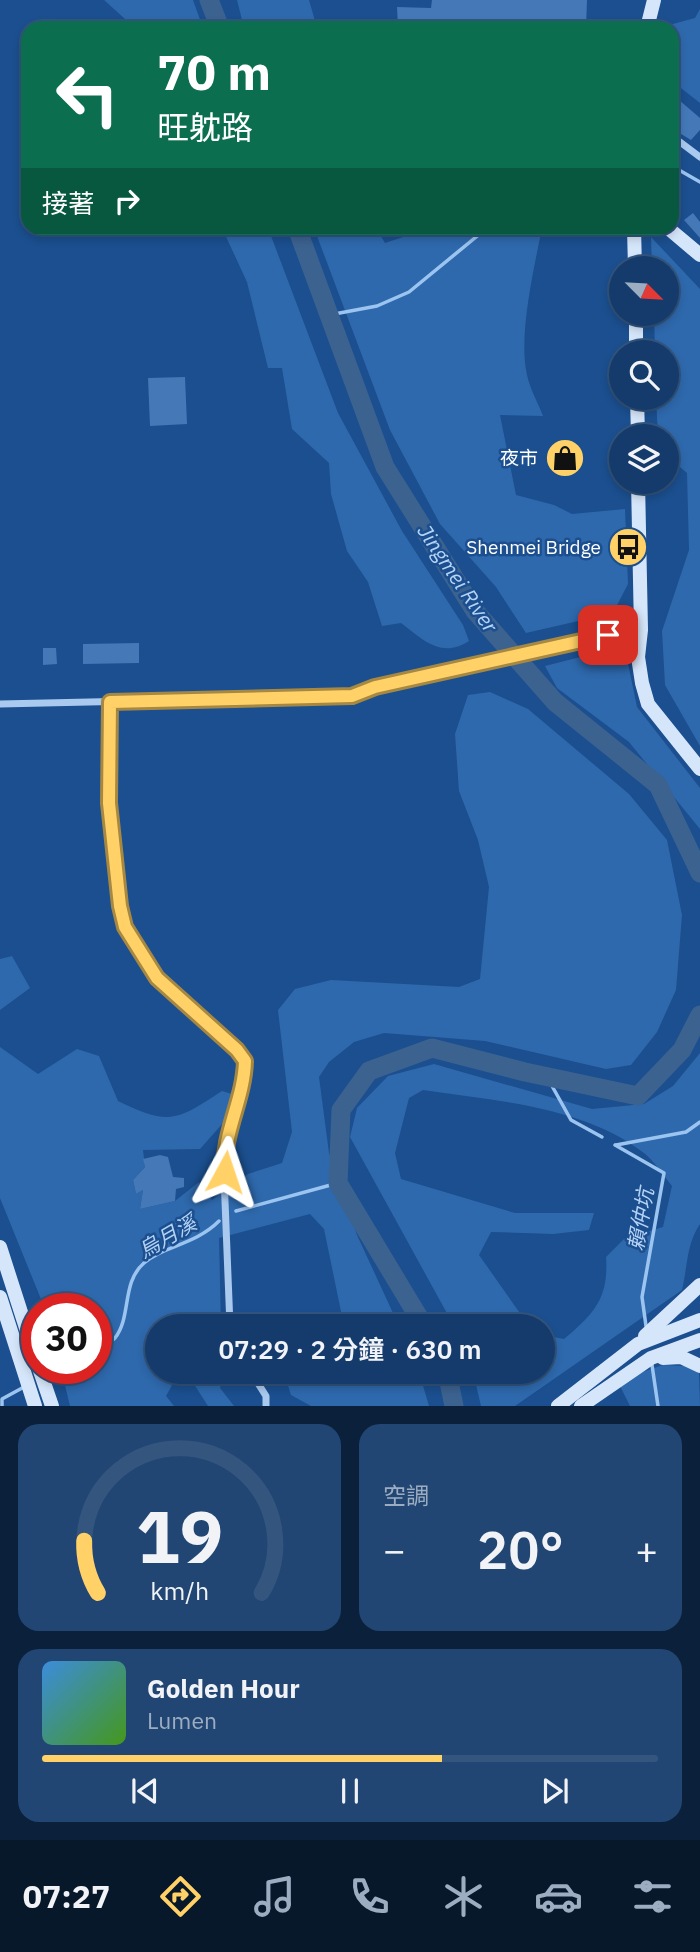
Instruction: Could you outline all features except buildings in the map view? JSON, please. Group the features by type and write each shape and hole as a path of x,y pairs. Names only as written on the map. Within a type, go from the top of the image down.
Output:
{"main road":[{"path":"649,21 654,0"},
{"path":"634,235 635,256"},
{"path":"676,235 700,255"},
{"path":"638,494 641,630 638,657 648,704 700,769"},
{"path":"0,1247 21,1315"},
{"path":"558,1406 638,1344 700,1285"},
{"path":"0,1297 35,1406"},
{"path":"638,1344 700,1321"},
{"path":"581,1406 651,1358 700,1340"},
{"path":"651,1358 681,1357 700,1366"},
{"path":"44,1384 52,1406"}],"street":[{"path":"679,141 700,157"},
{"path":"0,705 352,696 375,687 641,630"},
{"path":"110,702 109,803 120,906 125,927 157,978 237,1050 245,1061 239,1100 223,1151 230,1314"},
{"path":"258,1384 266,1396 266,1406"}],"shaded area":[{"path":"104,0 193,0 200,21 127,21"},
{"path":"237,0 309,0 315,21 242,21"},
{"path":"700,9 700,103 679,86 679,22 695,18"},
{"path":"225,235 271,235 338,413 402,531 463,625 469,641 459,646 441,648 425,641 401,623 382,626 368,582 347,551 331,494 329,463 292,429 282,368 268,368 247,282"},
{"path":"317,235 380,235 385,243 409,235 541,235 528,302 524,341 527,375 543,416 500,415 516,495 554,505 572,514 625,509 628,584 613,613 526,633 496,587 440,524 390,430"},
{"path":"651,237 669,256 652,256"},
{"path":"679,267 700,289 700,746 665,685 662,631 689,550 687,473 679,466 679,424 657,424 657,410 679,410 679,340 655,340 654,326 679,326"},
{"path":"604,651 627,659 637,707 700,788 700,829 629,742 557,688 545,666"},
{"path":"490,692 528,709 629,794 667,840 682,915 676,990 657,1032 631,1065 606,1069 485,1041 384,1033 354,1042 329,1062 319,1077 329,1153 357,1235 393,1314 342,1314 324,1229 310,1214 219,1238 221,1314 145,1314 145,1384 173,1384 166,1396 174,1406 70,1406 65,1384 112,1384 112,1293 39,1293 0,1198 0,1047 38,1074 77,1049 99,1056 118,1101 161,1117 172,1117 194,1109 222,1091 232,1094 223,1123 200,1149 143,1150 145,1167 133,1180 136,1194 143,1190 140,1209 175,1201 199,1182 212,1200 248,1174 282,1163 292,1132 278,1010 295,989 331,980 459,987 480,979 489,887 478,840 459,791 455,734 468,695"},
{"path":"12,956 30,988 0,1010 0,959"},
{"path":"700,1053 700,1224 690,1248 682,1290 555,1378 555,1337 564,1339 584,1321 597,1304 605,1284 606,1257 625,1238 663,1227 672,1186 655,1164 620,1137 567,1115 509,1102 423,1090 409,1098 395,1153 401,1179 515,1213 594,1213 589,1230 553,1234 491,1232 479,1255 521,1314 447,1314 350,1137 357,1108 388,1076 434,1064 592,1109 644,1104 673,1086"},
{"path":"663,1365 684,1366 699,1373 700,1406 630,1406 620,1386 636,1374"},
{"path":"194,1384 221,1384 220,1388 234,1406 208,1406"},
{"path":"288,1384 423,1384 429,1406 311,1406 291,1395"},
{"path":"476,1384 547,1384 515,1406 481,1406"}],"waterway":[{"name":"Jingmei River","path":"209,0 217,21"},
{"path":"679,170 700,182"},
{"name":"Jingmei River","path":"300,235 385,467 475,611 555,702 658,785 700,873"},
{"path":"329,315 377,306 409,292 478,235"},
{"name":"Jingmei River","path":"417,1314 338,1183 341,1110 369,1071 432,1048 525,1072 638,1096 682,1050 700,1015"},
{"name":"賴仲坑","path":"547,1077 571,1120 602,1137"},
{"path":"616,1145 686,1132 700,1122"},
{"name":"賴仲坑","path":"615,1145 664,1173 642,1297 646,1326"},
{"name":"烏月溪","path":"236,1211 338,1183"},
{"name":"烏月溪","path":"112,1340 120,1329 132,1280 144,1263 200,1235 219,1221"},
{"name":"賴仲坑","path":"652,1365 658,1406"},
{"name":"Jingmei River","path":"449,1384 454,1406"},
{"name":"烏月溪","path":"2,1406 2,1399 24,1387"}],"place":[{"name":"夜市","path":"565,458"},
{"name":"Shenmei Bridge","path":"628,547"}],"route":[{"path":"225,1172 223,1151 245,1076 245,1061 237,1050 157,978 135,947 125,927 120,906 109,803 110,702 352,696 375,687 608,635"}]}
